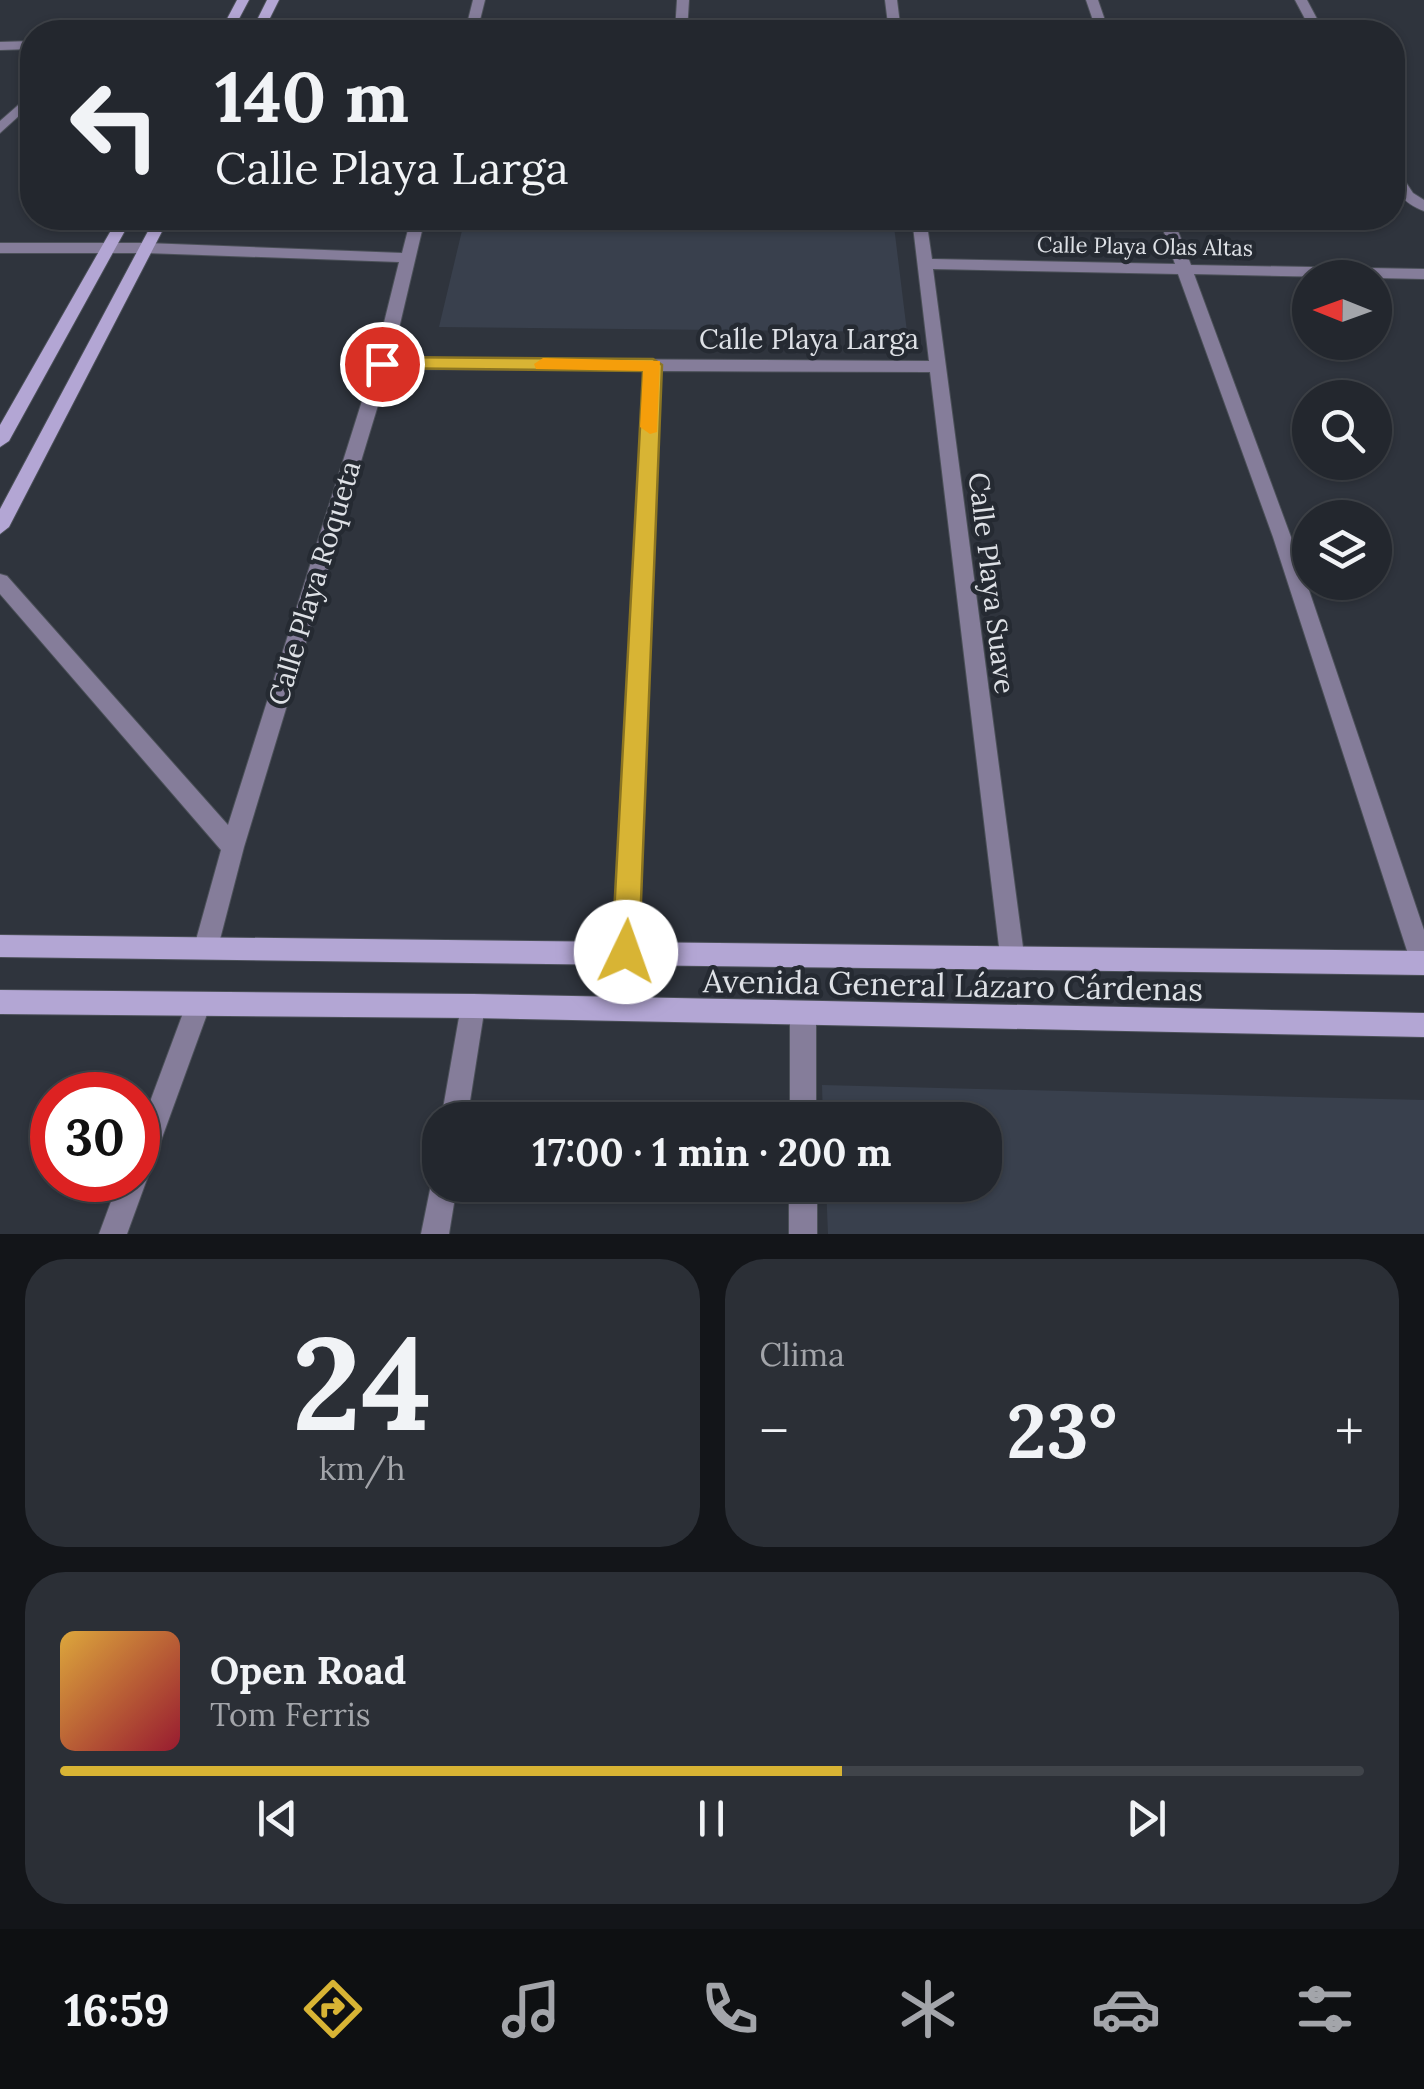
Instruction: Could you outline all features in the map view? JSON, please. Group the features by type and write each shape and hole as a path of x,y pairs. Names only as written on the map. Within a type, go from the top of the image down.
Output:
{"main road":[{"path":"0,441 119,230"},
{"path":"0,527 156,230"},
{"name":"Avenida General Lázaro Cárdenas","path":"0,946 1012,955 1424,963"},
{"name":"Avenida General Lázaro Cárdenas","path":"0,1002 473,1006 802,1016 1424,1025"}],"street":[{"path":"0,129 20,109"},
{"name":"Calle Playa Roqueta","path":"206,947 233,847 382,364 404,258 414,230"},
{"name":"Calle Playa Suave","path":"921,230 1012,955"},
{"path":"1170,230 1282,537 1424,963"},
{"path":"0,248 146,248 404,258"},
{"name":"Calle Playa Olas Altas","path":"925,264 1424,274"},
{"name":"Calle Playa Larga","path":"382,364 936,368"},
{"path":"626,952 653,365"},
{"path":"0,581 233,847"},
{"path":"160,1109 198,1006"},
{"path":"457,1102 473,1006"},
{"path":"802,1016 803,1102"},
{"path":"113,1234 125,1202"},
{"path":"435,1234 440,1202"},
{"path":"803,1202 803,1234"}],"shaded area":[{"path":"462,230 894,230 907,332 439,327"},
{"path":"822,1085 1424,1100 1424,1234 828,1234 827,1202 1002,1202 1002,1102 822,1102"}],"slow traffic":[{"path":"543,364 653,365 650,427"}],"route":[{"path":"382,364 653,365 626,952"}]}
